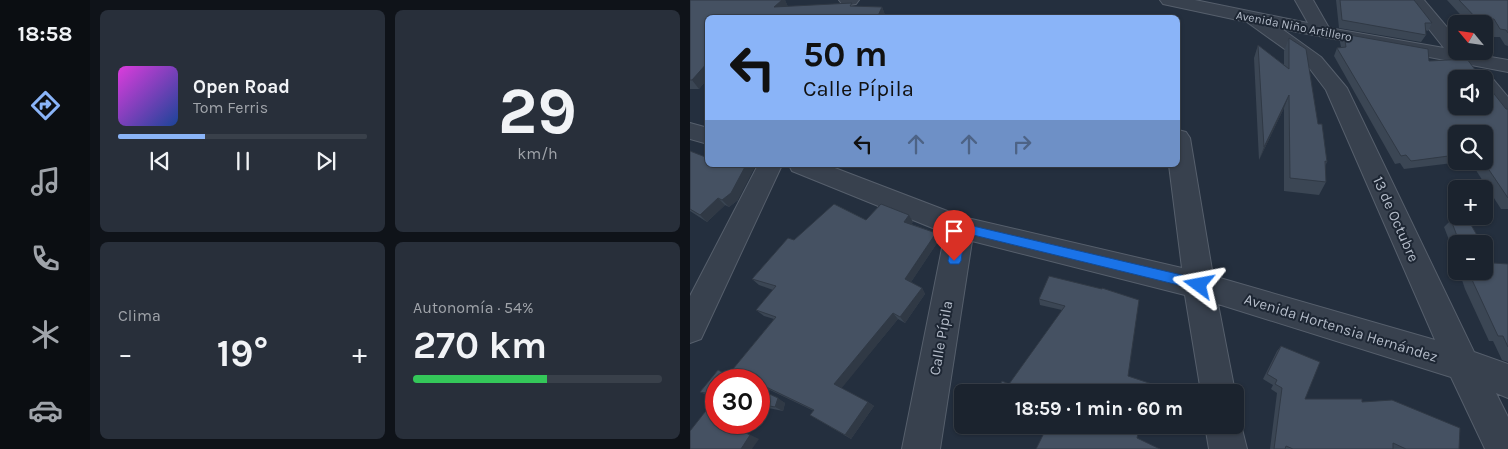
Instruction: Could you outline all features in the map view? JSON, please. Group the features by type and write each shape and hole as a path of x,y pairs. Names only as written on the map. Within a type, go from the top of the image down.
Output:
{"street":[{"path":"1157,0 1160,15"},
{"name":"Avenida Niño Artillero","path":"1169,0 1322,32 1448,51"},
{"path":"1304,0 1322,32"},
{"path":"1415,0 1448,40"},
{"name":"13 de Octubre","path":"1252,17 1314,61 1336,88 1462,364 1505,449"},
{"path":"1465,60 1473,70"},
{"name":"Avenida Niño Artillero","path":"1485,60 1508,66"},
{"path":"1493,93 1508,111"},
{"path":"690,130 705,135"},
{"path":"1180,152 1199,285 1217,384"},
{"path":"690,328 769,167"},
{"name":"Avenida Hortensia Hernández","path":"806,167 960,227 1199,285 1462,364 1508,381"},
{"name":"Calle Pípila","path":"921,449 960,227"},
{"path":"1226,434 1228,449"}],"building":[{"path":"690,0 782,0 774,7 852,3 850,6 882,7 878,15 705,15 705,65 690,80"},
{"path":"1340,0 1414,0 1432,23 1425,23 1426,35 1342,20"},
{"path":"1459,0 1508,0 1508,33 1506,30 1500,29 1493,19 1493,15 1473,15"},
{"path":"1344,34 1428,49 1429,61 1468,60 1475,70 1448,70 1448,115 1493,115 1493,92 1508,109 1508,198 1489,170 1493,170 1493,125 1448,125 1448,156 1411,161 1406,155 1401,156 1337,48 1346,47"},
{"path":"1289,38 1306,49 1318,124 1322,124 1327,162 1325,161 1326,182 1290,178 1289,95 1264,147 1258,45 1289,69"},
{"path":"690,151 705,157 705,167 745,167 731,193 722,200 718,198 700,215 690,209"},
{"path":"834,204 866,220 881,204 909,215 904,222 936,233 905,279 922,288 900,317 893,313 834,384 868,402 845,435 810,415 814,410 770,389 770,369 733,369 776,317 756,310 776,286 752,279 788,238 794,240"},
{"path":"1453,225 1471,225 1477,235 1457,235"},
{"path":"1493,263 1508,264 1508,347 1503,336 1498,336 1472,280 1493,280"},
{"path":"1049,276 1102,288 1139,300 1128,376 1152,384 1009,384 1065,306 1039,299"},
{"path":"1281,346 1320,362 1305,399 1362,399 1362,402 1392,400 1460,428 1459,449 1406,449 1393,443 1393,449 1293,449 1286,446 1285,449 1274,449 1282,388 1275,384 1277,380 1267,374"},
{"path":"705,386 705,393 700,392"},
{"path":"770,394 778,398 775,407 770,406"},
{"path":"705,412 705,434 750,435 741,449 690,449 690,431"},
{"path":"1044,434 1138,434 1137,438 1160,449 1036,449"}],"route":[{"path":"954,261 960,227 1199,285"}]}
